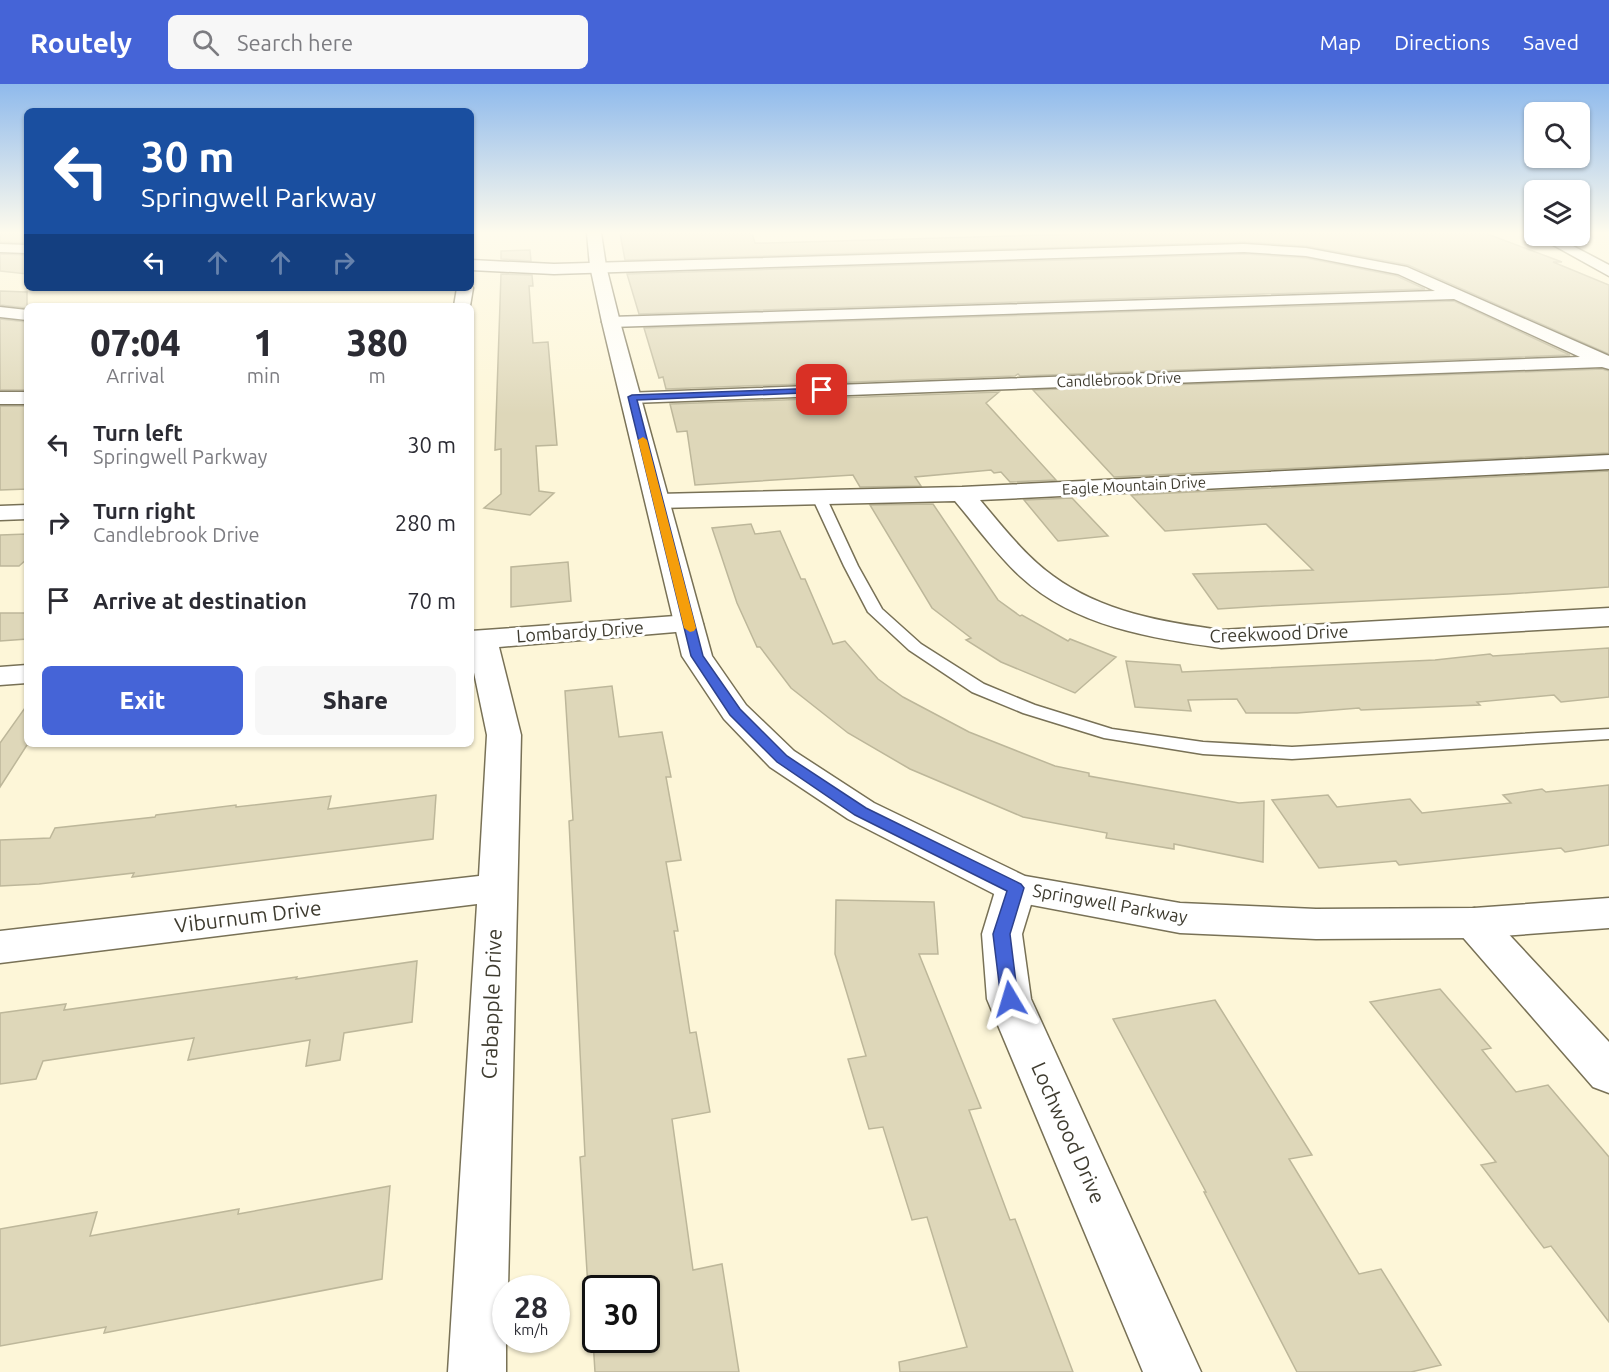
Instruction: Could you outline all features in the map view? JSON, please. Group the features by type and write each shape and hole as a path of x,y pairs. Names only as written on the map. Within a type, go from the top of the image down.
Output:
{"street":[{"name":"Springwell Parkway","path":"604,293 697,656 735,712 782,759 861,811 1016,888 1180,918 1316,924 1474,923 1609,913"},
{"path":"1454,293 1607,363"},
{"path":"611,322 1458,295"},
{"path":"0,312 24,315"},
{"name":"Candlebrook Drive","path":"632,397 1607,363"},
{"path":"0,398 24,398"},
{"name":"Eagle Mountain Drive","path":"658,501 962,494 1609,462"},
{"name":"Creekwood Drive","path":"962,494 1019,560 1044,583 1083,606 1158,631 1221,639 1609,617"},
{"path":"0,513 24,512"},
{"name":"Lombardy Drive","path":"476,640 689,624"},
{"name":"Crabapple Drive","path":"476,640 504,735 477,1372"},
{"path":"0,676 24,674"},
{"name":"Viburnum Drive","path":"0,947 496,888"},
{"name":"Lochwood Drive","path":"1016,888 1002,934 1010,999 1172,1372"},
{"path":"1474,923 1609,1072"}],"lane":[{"path":"819,497 851,566 876,612 915,647 978,688 1029,709 1110,734 1203,748 1292,753 1609,734"}],"building":[{"path":"0,293 27,293 27,303 24,303 24,308 0,305"},
{"path":"500,293 529,293 533,343 548,342 557,445 536,446 539,491 554,493 530,515 484,508 501,494 501,449 495,450"},
{"path":"633,293 1296,293 639,314"},
{"path":"1471,293 1609,293 1609,354"},
{"path":"1454,301 1570,355 666,389 663,377 659,378 644,328"},
{"path":"0,319 24,322 24,390 0,390"},
{"path":"1602,369 1609,371 1609,453 1114,477 1033,390"},
{"path":"999,392 986,403 1056,480 1010,482 1001,472 994,473 991,470 915,477 921,486 860,487 853,475 695,485 687,431 677,432 670,404"},
{"path":"0,406 24,406 24,489 0,490"},
{"path":"1609,471 1609,587 1218,609 1193,574 1313,570 1266,524 1165,531 1131,495"},
{"path":"1072,498 1108,536 1058,541 1024,500"},
{"path":"933,504 998,600 1020,616 1022,615 1068,641 1070,639 1116,657 1075,693 1001,662 966,640 971,638 932,608 870,505"},
{"path":"751,524 755,534 780,531 801,579 805,579 833,644 845,641 878,679 903,697 969,732 1055,766 1089,773 1089,776 1239,803 1264,801 1263,862 1174,844 1174,849 1106,838 1107,833 1023,817 910,769 848,733 791,688 760,647 757,647 737,603 712,528"},
{"path":"24,534 24,562 19,566 0,566 0,535"},
{"path":"568,562 571,601 511,607 511,567"},
{"path":"0,613 24,613 24,639 0,641"},
{"path":"1609,648 1609,697 1561,702 1554,695 1477,702 1480,705 1361,710 1359,708 1297,713 1246,713 1237,699 1188,700 1191,711 1135,707 1126,661 1180,665 1182,672 1435,660 1490,654 1493,656"},
{"path":"612,686 619,737 662,732 671,777 666,777 681,860 666,862 678,931 674,931 690,1033 696,1032 710,1112 672,1119 693,1270 722,1264 739,1372 595,1372 594,1353 660,1353 660,1275 587,1275 580,1157 585,1156 569,821 573,820 565,691"},
{"path":"24,709 26,747 0,787 0,743"},
{"path":"1609,785 1609,845 1565,852 1561,848 1399,865 1396,861 1319,868 1272,800 1328,795 1337,807 1410,799 1422,813 1511,803 1503,795 1542,789 1546,792"},
{"path":"436,795 433,839 132,877 134,873 0,886 0,840 50,838 55,828 236,805 236,807 331,796 328,809"},
{"path":"836,900 934,902 938,954 919,954 981,1108 969,1110 1010,1220 1015,1219 1073,1372 900,1372 899,1362 967,1347 927,1217 912,1220 883,1127 869,1129 848,1059 866,1056 835,954"},
{"path":"417,961 412,1022 344,1033 340,1060 306,1066 310,1040 188,1060 194,1038 43,1061 36,1079 0,1084 0,1013 66,1004 64,1010"},
{"path":"1440,989 1491,1048 1482,1050 1516,1092 1548,1085 1609,1157 1609,1322 1551,1246 1544,1248 1481,1165 1496,1162 1370,1002"},
{"path":"1215,1000 1312,1155 1289,1159 1359,1274 1381,1269 1441,1365 1411,1372 1297,1372 1204,1192 1206,1192 1113,1019"},
{"path":"390,1186 382,1279 104,1333 106,1327 0,1346 0,1229 97,1212 90,1236 239,1209 238,1214"}],"slow traffic":[{"path":"643,440 690,628"}],"route":[{"path":"822,390 632,397 697,656 735,712 782,759 861,811 1016,888 1002,934 1010,999"}]}
